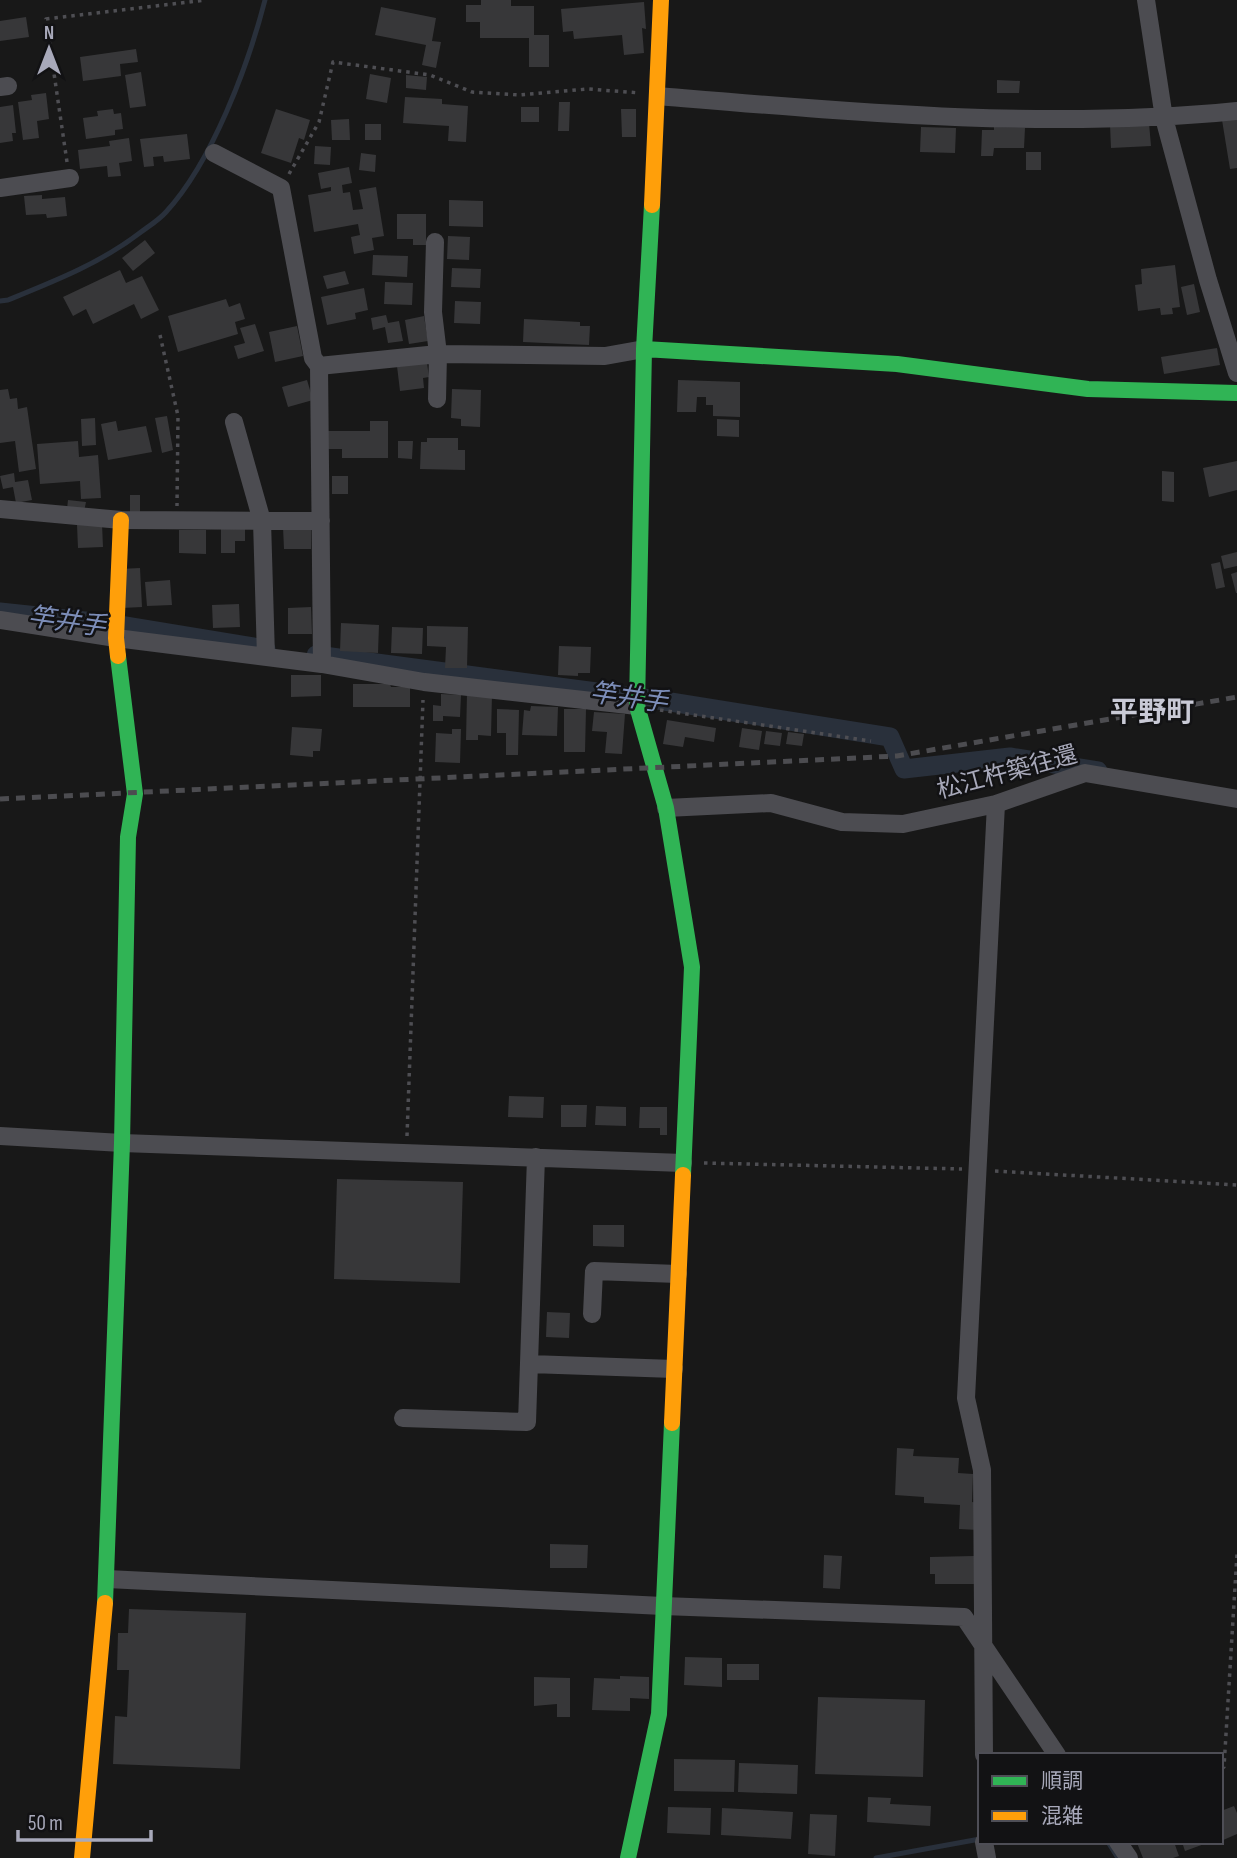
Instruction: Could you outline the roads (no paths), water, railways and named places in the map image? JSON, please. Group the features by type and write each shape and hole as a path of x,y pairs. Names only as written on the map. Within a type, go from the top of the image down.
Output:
{"street":[{"path":"628,1858 659,1714 692,967 666,808 638,706 644,349 661,0"},
{"path":"1146,0 1164,118 1208,280 1237,373"},
{"path":"658,96 945,117 1164,118 1237,111"},
{"path":"214,153 281,188 313,358 319,366 323,664"},
{"path":"0,188 70,178"},
{"path":"435,242 433,312 438,354 438,399"},
{"path":"319,366 438,354 605,356 644,349 897,364 1088,389 1237,393"},
{"path":"234,422 262,521 265,657"},
{"path":"0,509 121,520 321,521"},
{"path":"82,1858 107,1579 122,1143 128,837 135,794 116,638 121,520"},
{"path":"0,621 323,664 424,681 638,706"},
{"name":"松江杵築往還","path":"666,808 771,803 842,822 902,824 996,804 1085,773 1237,799"},
{"path":"984,1753 982,1470 966,1398 996,804"},
{"path":"0,1136 122,1143 683,1163"},
{"path":"403,1418 527,1422 536,1157"},
{"path":"592,1314 594,1271 678,1274"},
{"path":"530,1364 674,1369"},
{"path":"107,1579 663,1606 964,1617 1056,1753"}],"waterway":[{"path":"0,301 43,286 94,262 126,243 166,212 183,191 213,140 249,54 265,0"},
{"name":"竿井手","path":"0,612 113,624 266,649"},
{"name":"竿井手","path":"316,655 658,700 890,737 904,769 1010,757 1098,771"},
{"path":"876,1858 978,1839"},
{"path":"1109,1844 1118,1858"}],"railway":[{"path":"0,799 897,756 1237,697"}],"district":[{"name":"平野町","path":"1152,711"}]}
